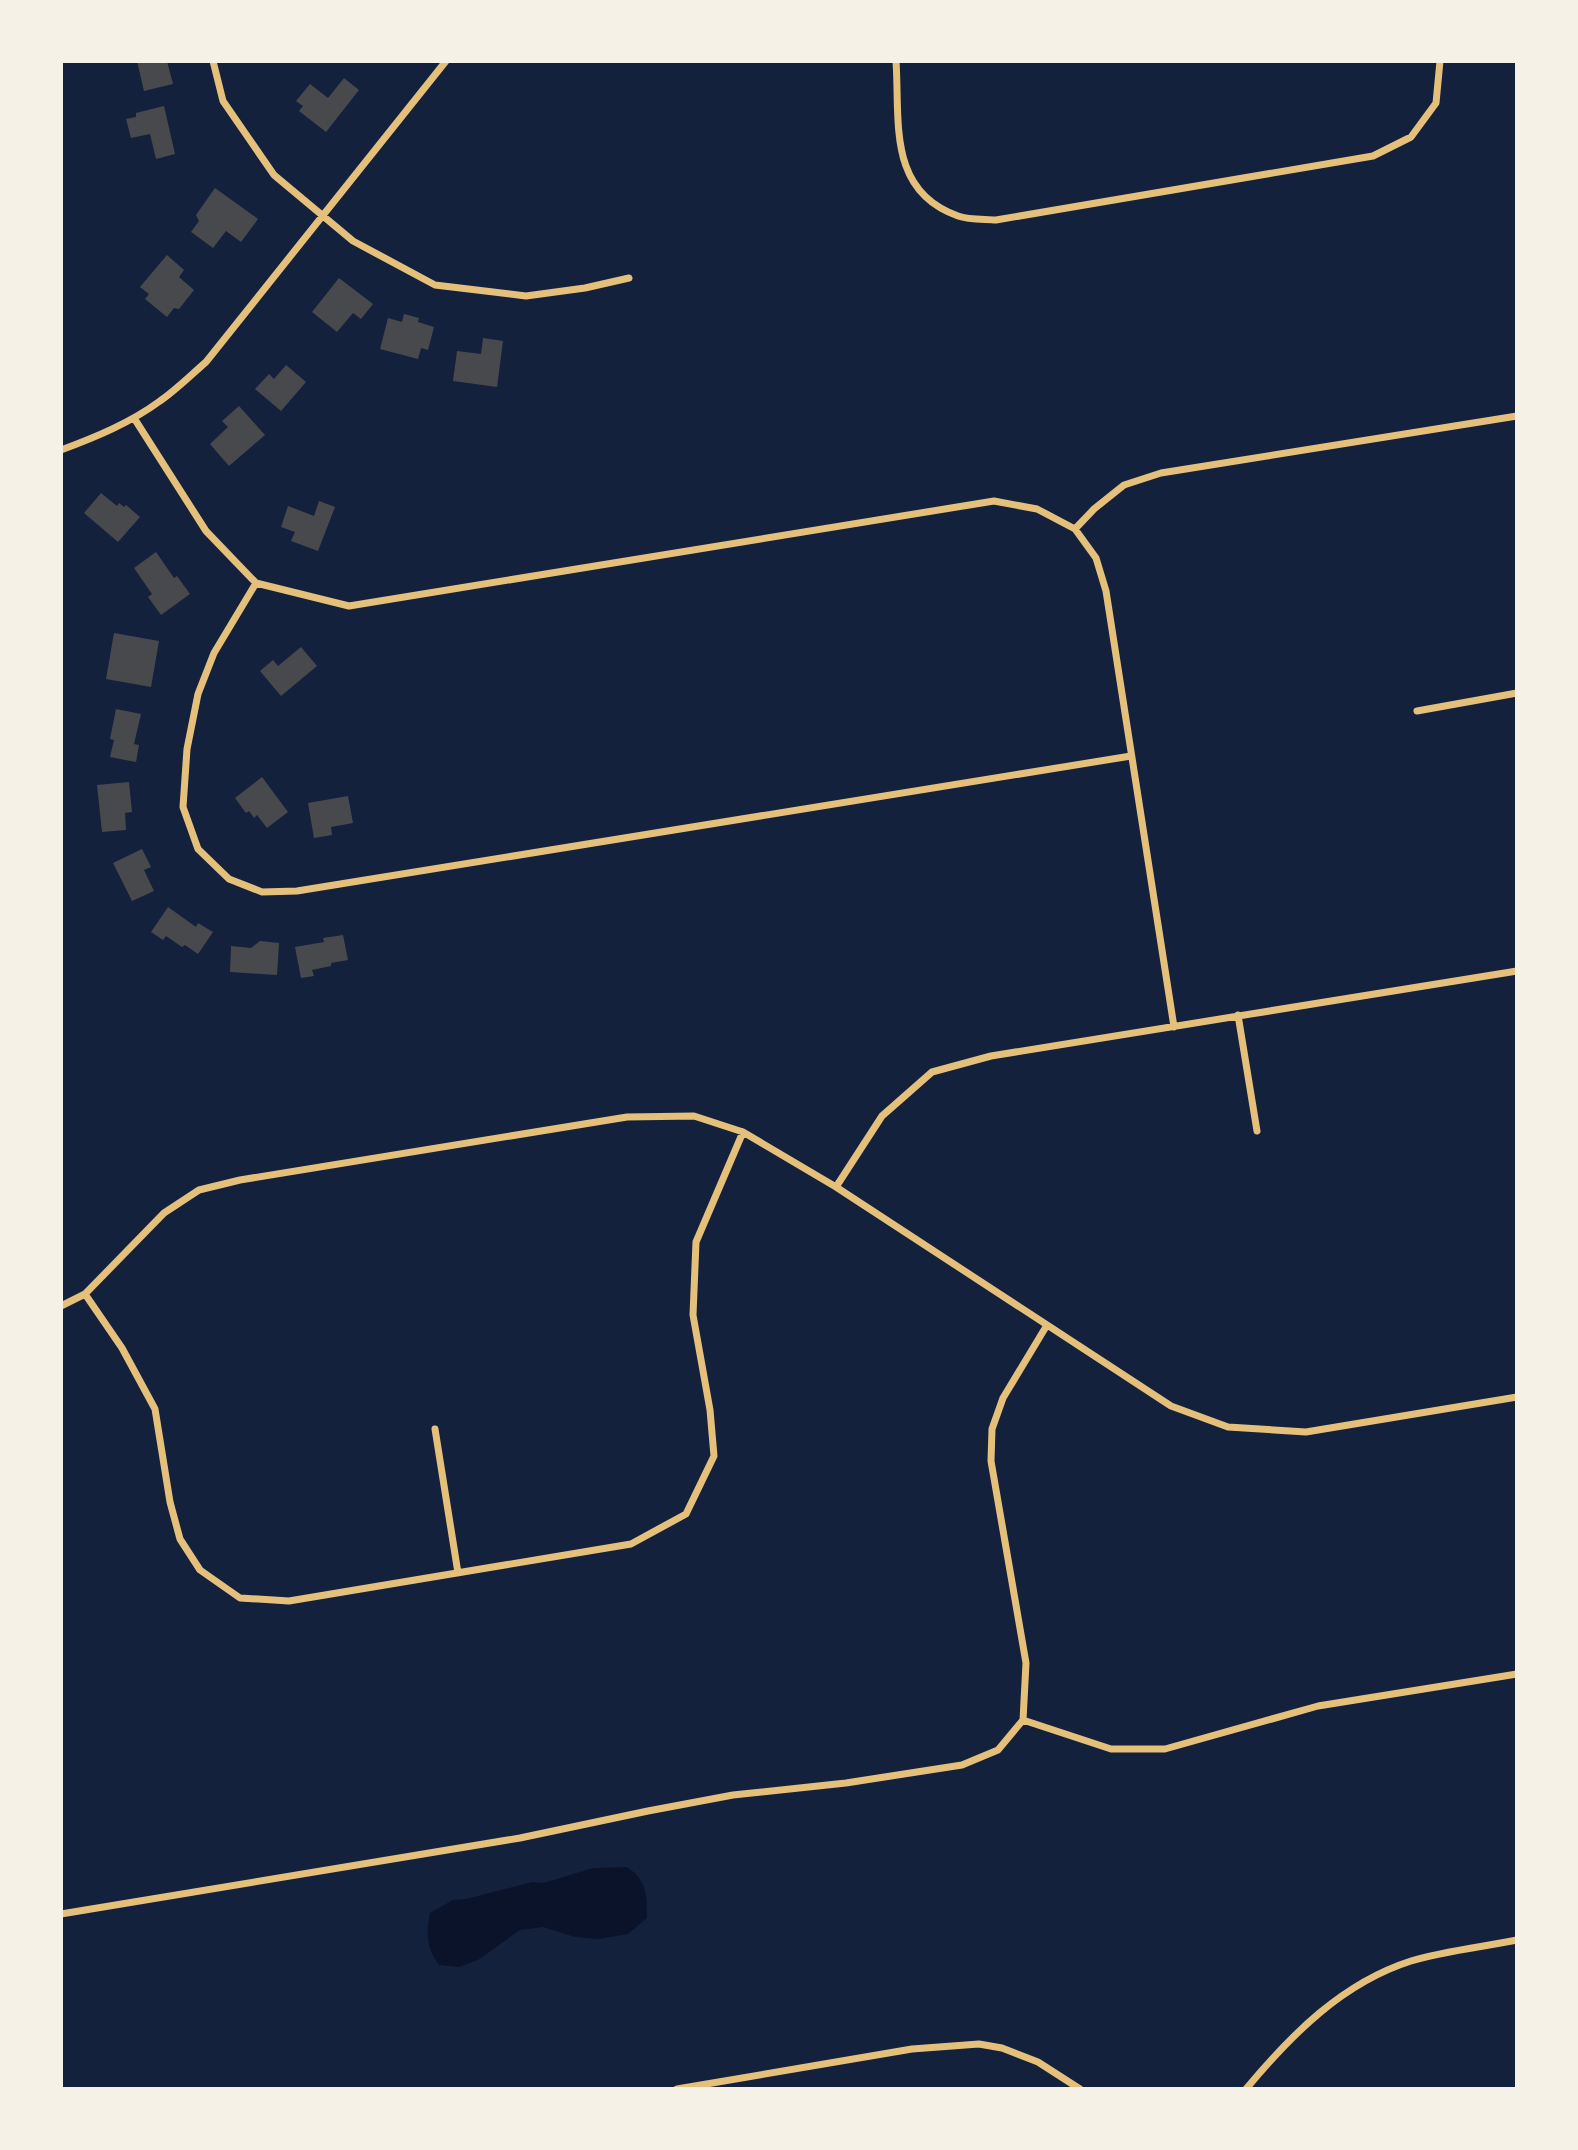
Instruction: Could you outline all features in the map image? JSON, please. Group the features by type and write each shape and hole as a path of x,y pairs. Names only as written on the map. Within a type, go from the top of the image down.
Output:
{"street":[{"path":"213,61 223,101 274,175 353,240 435,285 526,296 584,288 629,278"},
{"path":"61,450 112,430 134,418 161,401 206,362 446,61"},
{"path":"896,61 899,141 907,173 926,199 959,216 996,220 1373,156 1411,137 1436,103 1440,61"},
{"path":"1075,529 1094,509 1124,485 1161,474 1517,416"},
{"path":"134,418 206,531 256,583 349,606 994,501 1037,509 1075,529 1096,558 1106,591 1174,1027"},
{"path":"256,583 215,653 198,694 187,749 183,807 198,849 229,879 262,892 297,891 1132,756"},
{"path":"1417,711 1517,693"},
{"path":"836,1187 882,1116 932,1072 991,1056 1517,971"},
{"path":"1238,1015 1256,1131"},
{"path":"61,1306 85,1294 164,1213 199,1190 240,1180 627,1117 694,1116 743,1132 836,1187 1171,1406 1228,1427 1306,1432 1517,1397"},
{"path":"85,1294 122,1348 155,1409 170,1502 180,1539 200,1570 240,1598 289,1601 632,1544 686,1514 713,1456 710,1410 693,1315 696,1242 743,1132"},
{"path":"61,1914 520,1839 648,1811 733,1796 846,1783 962,1765 999,1750 1023,1720 1026,1663 991,1461 992,1429 1003,1398 1047,1325"},
{"path":"435,1429 458,1573"},
{"path":"1023,1720 1111,1749 1165,1749 1318,1706 1517,1674"},
{"path":"1246,2089 1303,2026 1352,1988 1410,1961 1517,1940"},
{"path":"677,2089 912,2049 979,2044 1002,2048 1038,2062 1080,2089"}],"water":[{"path":"627,1867 642,1883 647,1910 647,1918 628,1934 598,1939 575,1937 543,1927 520,1930 478,1960 459,1967 439,1965 429,1946 430,1913 453,1900 532,1882 543,1883 593,1868"}],"building":[{"path":"137,61 167,61 173,84 144,91"},
{"path":"344,78 359,90 326,132 299,111 303,106 296,101 310,84 328,98"},
{"path":"164,106 175,154 156,159 150,134 131,138 126,119 136,117 136,113"},
{"path":"215,188 258,219 241,242 226,231 213,248 191,232 199,221 196,215"},
{"path":"167,255 184,270 179,277 194,290 179,309 174,308 167,317 145,299 149,294 140,287"},
{"path":"339,278 373,304 361,319 353,313 337,332 312,312"},
{"path":"404,314 419,318 418,322 434,327 428,350 421,348 418,359 380,349 388,318 402,322"},
{"path":"483,338 503,341 497,387 453,381 457,351 481,354"},
{"path":"286,365 306,382 281,411 255,389 269,374 274,379"},
{"path":"239,406 265,435 229,466 210,444 228,427 222,421"},
{"path":"101,493 117,506 119,503 124,507 126,505 140,517 118,542 84,513"},
{"path":"319,501 335,507 318,551 291,541 295,532 281,527 288,506 314,516"},
{"path":"156,552 174,578 177,576 190,594 161,615 148,597 152,594 134,568"},
{"path":"114,633 159,641 151,687 106,679"},
{"path":"301,647 317,666 281,696 260,671 273,660 278,666"},
{"path":"116,709 141,714 134,744 139,745 136,762 110,757 114,740 110,739"},
{"path":"262,777 288,812 267,828 257,815 254,818 249,811 246,813 235,798"},
{"path":"129,782 132,812 125,813 126,830 102,832 97,785"},
{"path":"348,796 353,823 331,827 332,835 314,838 308,803"},
{"path":"142,849 151,867 144,870 154,891 132,901 113,863"},
{"path":"168,907 196,927 198,923 213,932 198,954 166,936 163,940 151,932"},
{"path":"343,935 348,960 312,970 314,976 301,978 295,947 324,942 323,938"},
{"path":"260,941 279,943 277,975 230,972 231,946 251,948"}]}
